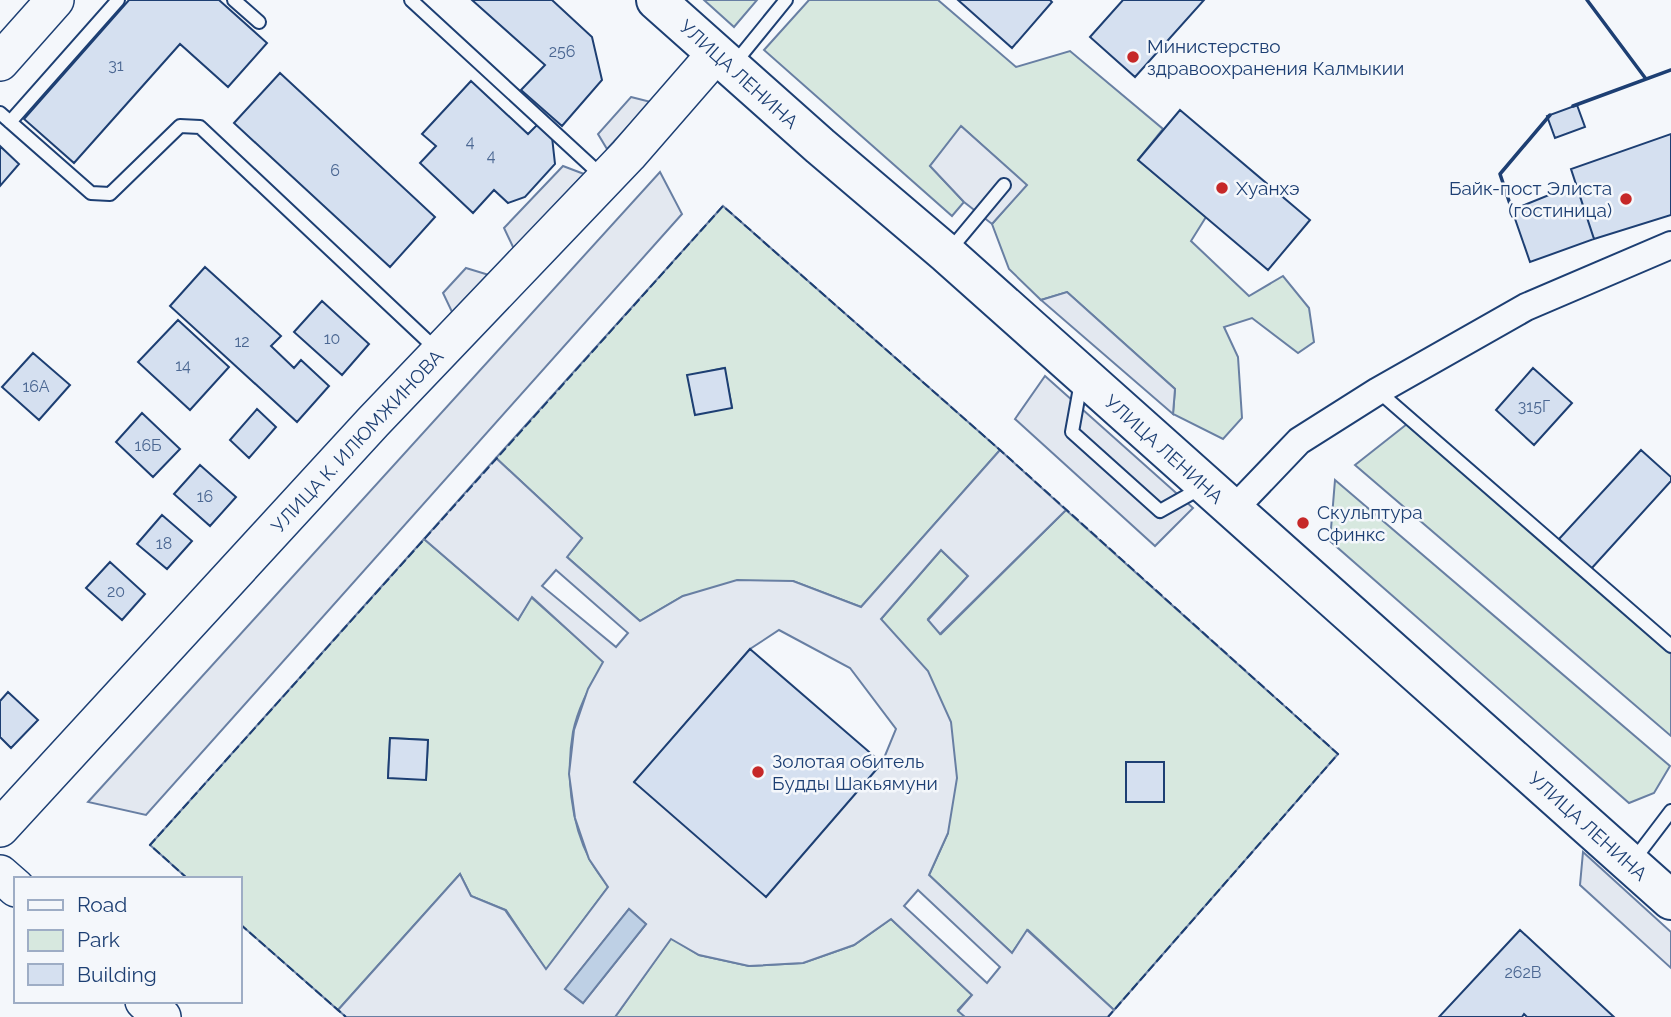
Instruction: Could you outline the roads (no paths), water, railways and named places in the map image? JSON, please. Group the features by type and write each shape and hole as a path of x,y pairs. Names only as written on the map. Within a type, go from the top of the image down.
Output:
{"main road":[{"name":"УЛИЦА ЛЕНИНА","path":"656,0 947,254 1671,900"},
{"path":"0,62 50,2"},
{"name":"УЛИЦА К. ИЛЮМЖИНОВА","path":"0,828 439,352 605,179 724,61"},
{"path":"0,874 14,886"},
{"path":"146,1003 162,1017"}],"street":[{"path":"1219,498 1299,441 1378,391 1526,307 1671,245"}],"lane":[{"path":"118,0 5,117 91,193 110,194 180,127 200,127 439,352"},
{"path":"234,0 259,22"},
{"path":"411,0 605,179"},
{"path":"724,61 786,0"},
{"path":"947,254 1004,185"},
{"path":"1378,391 1671,646"},
{"path":"1631,864 1671,811"}],"water":[{"path":"629,909 646,924 583,1003 565,989"}],"place":[{"name":"Министерство здравоохранения Калмыкии","path":"1133,57"},
{"name":"Хуанхэ","path":"1222,188"},
{"name":"Байк-пост Элиста (гостиница)","path":"1626,199"},
{"name":"Скульптура Сфинкс","path":"1303,523"},
{"name":"Золотая обитель Будды Шакьямуни","path":"758,772"}]}
